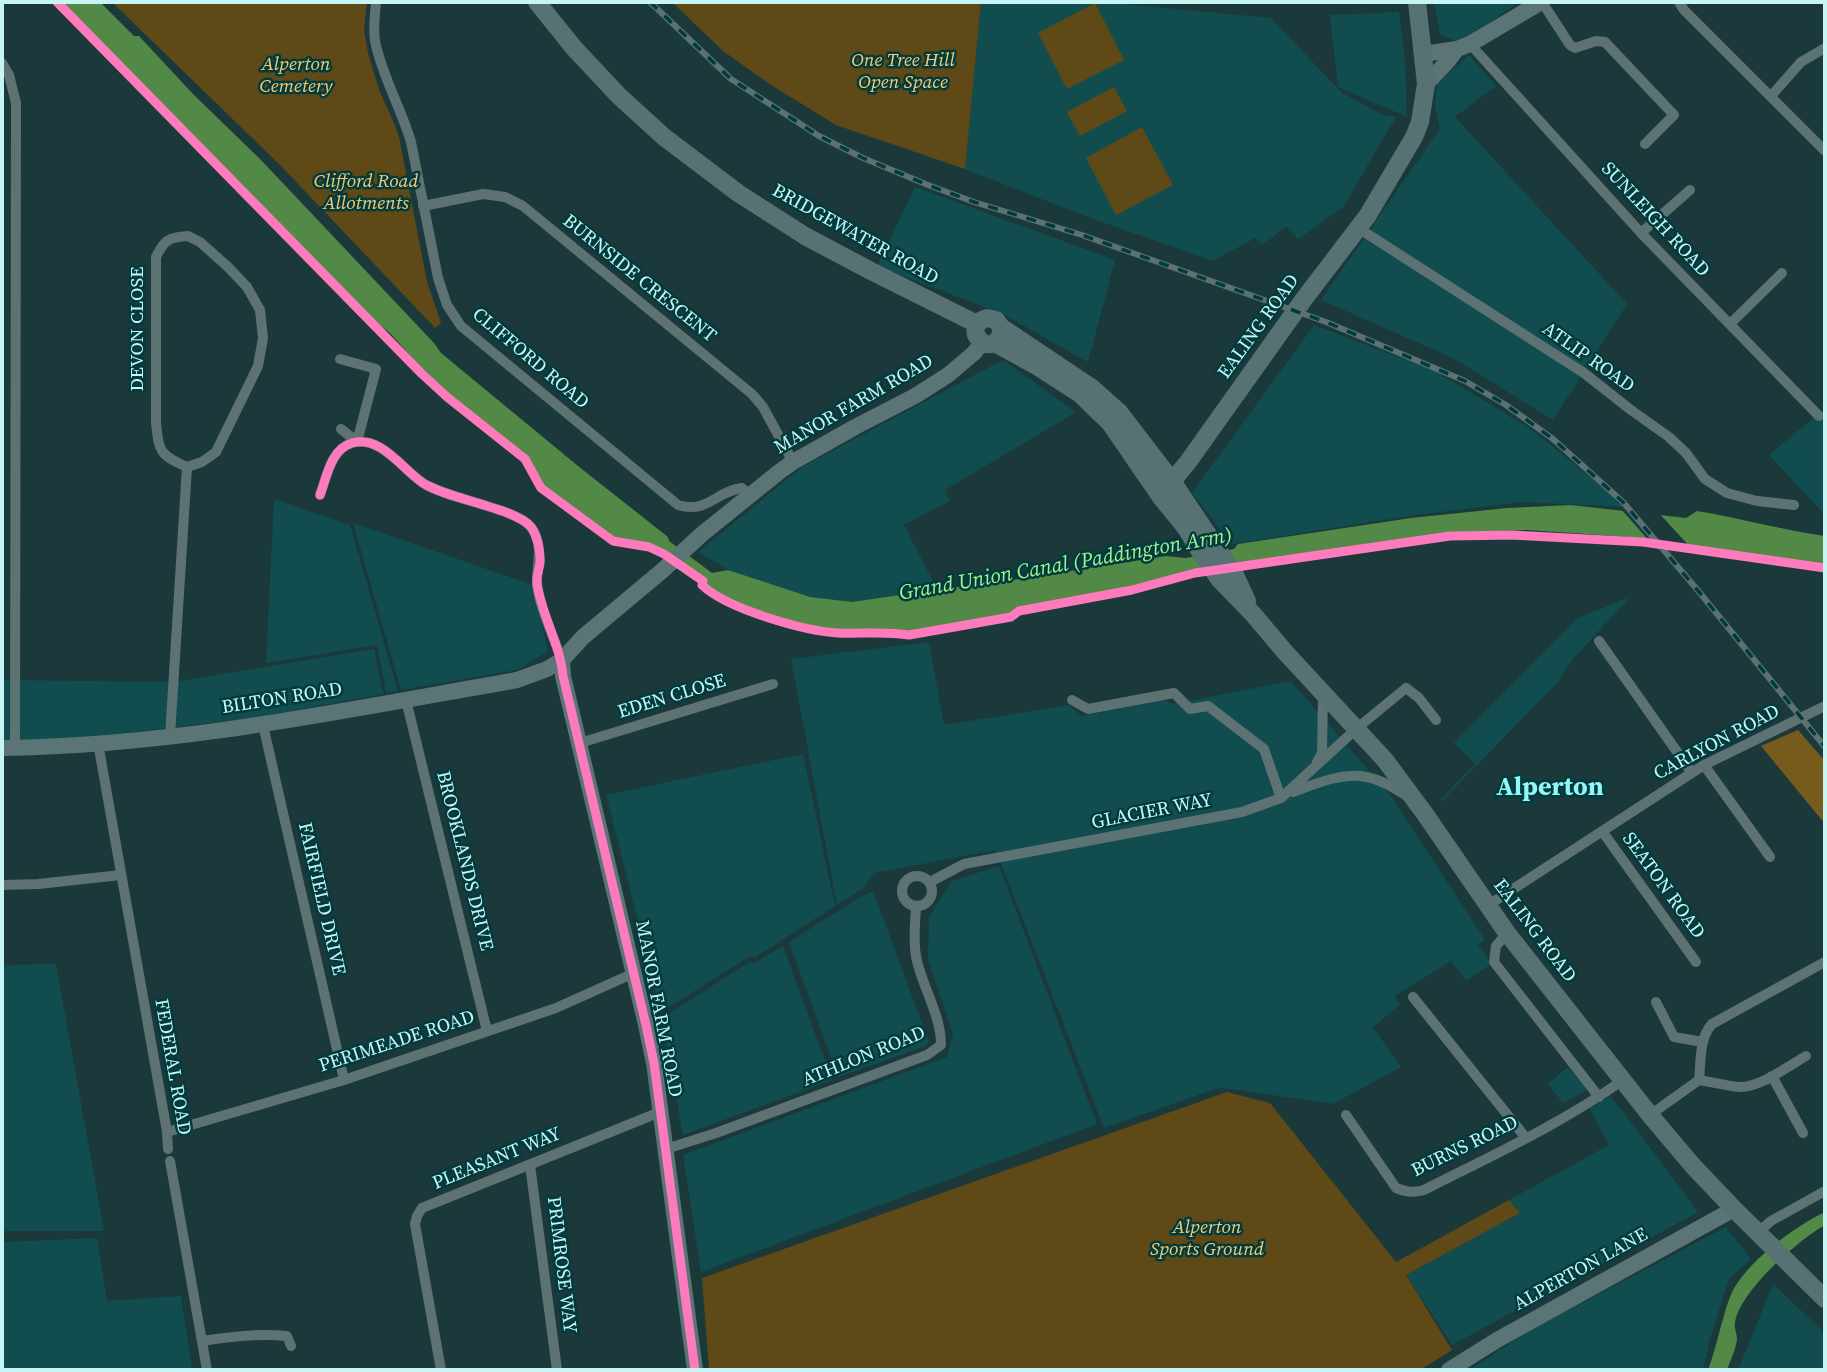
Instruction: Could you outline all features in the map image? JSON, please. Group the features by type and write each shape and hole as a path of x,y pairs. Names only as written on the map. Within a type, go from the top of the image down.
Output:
{"main road":[{"name":"BRIDGEWATER ROAD","path":"537,2 574,48 619,96 664,137 737,193 805,236 977,324 976,335 993,338"},
{"name":"EALING ROAD","path":"1416,2 1426,84 1420,122 1414,137 1359,228 1172,481 1207,548 1253,614 1385,760 1507,933 1650,1115 1693,1166 1825,1299"},
{"path":"993,338 1092,388 1119,412 1172,481 1172,498 1186,528"},
{"path":"993,338 1086,398 1110,423 1160,496 1172,481"},
{"name":"EALING ROAD","path":"1160,496 1186,528 1207,548"}],"street":[{"name":"CLIFFORD ROAD","path":"376,2 376,42 385,74 404,120 438,278 447,305 461,326 678,505 689,508 701,506 742,488 750,495"},
{"path":"1426,84 1463,47 1541,2 1570,46 1575,48 1596,41 1605,42 1674,115 1645,144"},
{"path":"1679,2 1825,151"},
{"path":"1423,54 1463,47"},
{"name":"SUNLEIGH ROAD","path":"1463,47 1819,416"},
{"path":"1771,96 1801,62 1825,48"},
{"path":"2,63 9,75 16,103 8,748"},
{"path":"1641,233 1690,190"},
{"name":"BURNSIDE CRESCENT","path":"423,206 483,194 505,197 523,206 752,394 763,407 793,462"},
{"name":"ATLIP ROAD","path":"1359,228 1584,373 1669,437 1686,453 1705,479 1727,493 1757,501 1794,505"},
{"name":"DEVON CLOSE","path":"188,236 200,242 247,287 260,310 263,338 258,366 216,452 202,462 187,467 170,460 159,446 156,423 156,257 162,244 174,237 188,236"},
{"path":"2,264 15,263"},
{"path":"1730,324 1782,273"},
{"name":"MANOR FARM ROAD","path":"695,1370 652,1053 563,676 562,660 583,637 702,534 793,462 915,396 948,375 993,338"},
{"path":"340,359 376,369 357,442"},
{"path":"341,429 357,442"},
{"path":"320,495 330,464 338,451 351,443 366,441 381,446 423,483 522,519 532,528 537,541 540,559 537,581 562,660"},
{"path":"170,736 187,467"},
{"path":"325,481 338,487"},
{"path":"1599,641 1692,772"},
{"name":"BILTON ROAD","path":"8,748 98,743 263,725 517,680 547,669 562,660"},
{"name":"EDEN CLOSE","path":"580,743 773,684"},
{"name":"GLACIER WAY","path":"930,882 964,864 1242,813 1284,796 1356,729 1406,688 1419,698 1436,720"},
{"path":"1072,700 1088,709 1174,692 1190,709 1208,706 1264,749 1284,796 1329,780 1356,776 1378,780 1415,801"},
{"path":"1312,771 1322,752 1323,693"},
{"name":"BROOKLANDS DRIVE","path":"406,700 487,1031"},
{"name":"CARLYON ROAD","path":"1487,906 1692,772 1825,706"},
{"name":"FAIRFIELD DRIVE","path":"263,725 344,1080"},
{"name":"FEDERAL ROAD","path":"98,743 168,1149"},
{"path":"1704,765 1770,856"},
{"name":"SEATON ROAD","path":"1602,831 1696,962"},
{"path":"2,885 121,875"},
{"path":"912,876 923,876 930,882 930,899 925,904 916,906 904,901 901,894 902,883 912,876"},
{"name":"ATHLON ROAD","path":"666,1149 927,1055 941,1045 941,1032 917,962 916,906"},
{"path":"1507,933 1496,946 1494,962 1599,1097"},
{"path":"1699,1080 1703,1042 1712,1024 1825,962"},
{"name":"PERIMEADE ROAD","path":"167,1132 344,1080 556,1008 634,973"},
{"path":"1413,997 1526,1138"},
{"path":"1656,1002 1674,1037 1703,1042"},
{"path":"1650,1115 1699,1080 1746,1086 1772,1076 1806,1056"},
{"path":"1772,1076 1803,1133"},
{"name":"BURNS ROAD","path":"1346,1115 1396,1188 1409,1192 1424,1190 1526,1138 1599,1097 1623,1080"},
{"name":"PLEASANT WAY","path":"441,1370 415,1224 422,1208 660,1112"},
{"name":"FEDERAL ROAD","path":"170,1161 207,1370"},
{"name":"PRIMROSE WAY","path":"530,1165 557,1370"},
{"path":"1763,1238 1771,1221 1825,1191"},
{"name":"ALPERTON LANE","path":"1449,1370 1497,1340 1734,1209"},
{"path":"202,1341 269,1334 287,1336 291,1346"}],"shaded area":[{"path":"60,2 100,2 134,36 139,36 193,94 261,160 441,353 668,537 669,541 712,573 728,570 810,597 852,602 1166,556 1186,558 1234,549 1238,544 1411,518 1507,508 1571,505 1686,518 1697,511 1825,536 1825,567 1645,538 1527,530 1465,532 1196,571 1106,593 1017,608 1010,614 909,632 810,627 741,605 709,588 705,580 651,545 614,538 542,486 528,458 437,386 391,334 373,319"},
{"path":"981,2 1104,2 1271,18 1342,93 1381,114 1396,117 1343,207 1298,239 1286,227 1262,245 1255,238 1213,261 1085,216 965,169"},
{"path":"1434,2 1519,2 1470,36 1455,41 1440,34"},
{"path":"1399,12 1405,60 1407,117 1338,87 1330,15"},
{"path":"1469,55 1496,86 1455,117 1627,304 1553,420 1455,359 1321,300 1440,129 1435,106 1437,84"},
{"path":"915,187 1115,260 1088,362 1003,314 877,266"},
{"path":"1314,325 1435,371 1532,430 1627,507 1522,502 1416,515 1232,544 1192,493"},
{"path":"1003,360 1076,412 945,490 950,501 904,525 938,591 857,604 764,590 698,552 802,467"},
{"path":"1825,408 1825,515 1769,455"},
{"path":"274,499 350,525 398,691 386,693 377,645 266,663"},
{"path":"353,523 533,585 548,651 517,670 401,690"},
{"path":"1630,597 1573,659 1556,684 1441,802 1475,764 1454,743 1578,618"},
{"path":"929,642 944,725 1069,705 1081,716 1164,700 1173,704 1291,681 1391,796 1485,940 1478,945 1491,964 1466,981 1451,961 1395,996 1400,1005 1373,1027 1401,1067 1333,1104 1224,1088 1104,1128 996,850 874,873 864,888 837,905 791,659"},
{"path":"374,649 383,694 260,717 2,744 2,680 174,682"},
{"path":"1798,730 1825,761 1825,824 1761,746"},
{"path":"803,754 835,906 754,958 752,955 661,1012 606,795"},
{"path":"999,866 1097,1124 701,1272 683,1155 947,1057 953,1034 928,959 929,917 952,881"},
{"path":"873,891 929,1042 926,1046 838,1077 789,942"},
{"path":"783,946 832,1080 683,1135 662,1018 751,961 753,964"},
{"path":"56,964 104,1231 2,1231 2,965"},
{"path":"1568,1067 1588,1089 1563,1103 1548,1084"},
{"path":"1610,1096 1698,1212 1452,1345 1406,1275 1520,1213 1509,1200 1609,1145 1590,1109"},
{"path":"1825,1212 1825,1225 1786,1254 1747,1297 1735,1323 1736,1343 1727,1370 1708,1370 1736,1285 1771,1248"},
{"path":"1726,1227 1751,1259 1729,1279 1703,1370 1470,1370 1527,1332"},
{"path":"97,1238 107,1301 181,1296 192,1370 2,1370 2,1242"},
{"path":"1773,1284 1825,1333 1825,1370 1738,1370"}],"green space":[{"name":"Alperton Cemetery","path":"115,2 367,2 364,30 368,53 379,90 399,137 427,282 441,323 435,328 281,166 115,5"},
{"name":"One Tree Hill Open Space","path":"672,2 981,2 965,169 836,125 771,85 723,51"},
{"path":"1095,3 1124,60 1067,89 1038,33"},
{"path":"1114,87 1127,111 1080,136 1067,112"},
{"path":"1142,127 1173,185 1116,215 1086,158"},
{"name":"Alperton Sports Ground","path":"1227,1092 1270,1103 1396,1262 1509,1200 1520,1213 1406,1275 1452,1350 1420,1370 709,1370 702,1278"}],"pier":[{"path":"1621,509 1657,511 1692,549 1651,543"}],"railway":[{"path":"650,2 731,79 819,136 863,158 974,202 1082,235 1326,322 1465,381 1506,405 1553,439 1623,502 1825,747"}],"cycle path":[{"path":"57,2 422,374 525,459 541,488 613,541 649,547 664,554 703,581 702,585 714,594 767,617 838,633 909,635 1011,617 1019,611 1132,590 1195,573 1450,536 1512,535 1643,542 1825,568"},
{"path":"320,495 334,457 345,446 363,442 382,448 415,477 434,489 511,514 523,520 535,534 540,554 537,581 539,596 561,664 654,1063 695,1370"}],"district":[{"name":"Alperton","path":"1550,788"}],"park label":[{"name":"Clifford Road Allotments","path":"366,193"}],"water label":[{"name":"Grand Union Canal (Paddington Arm)","path":"1066,565"}]}
